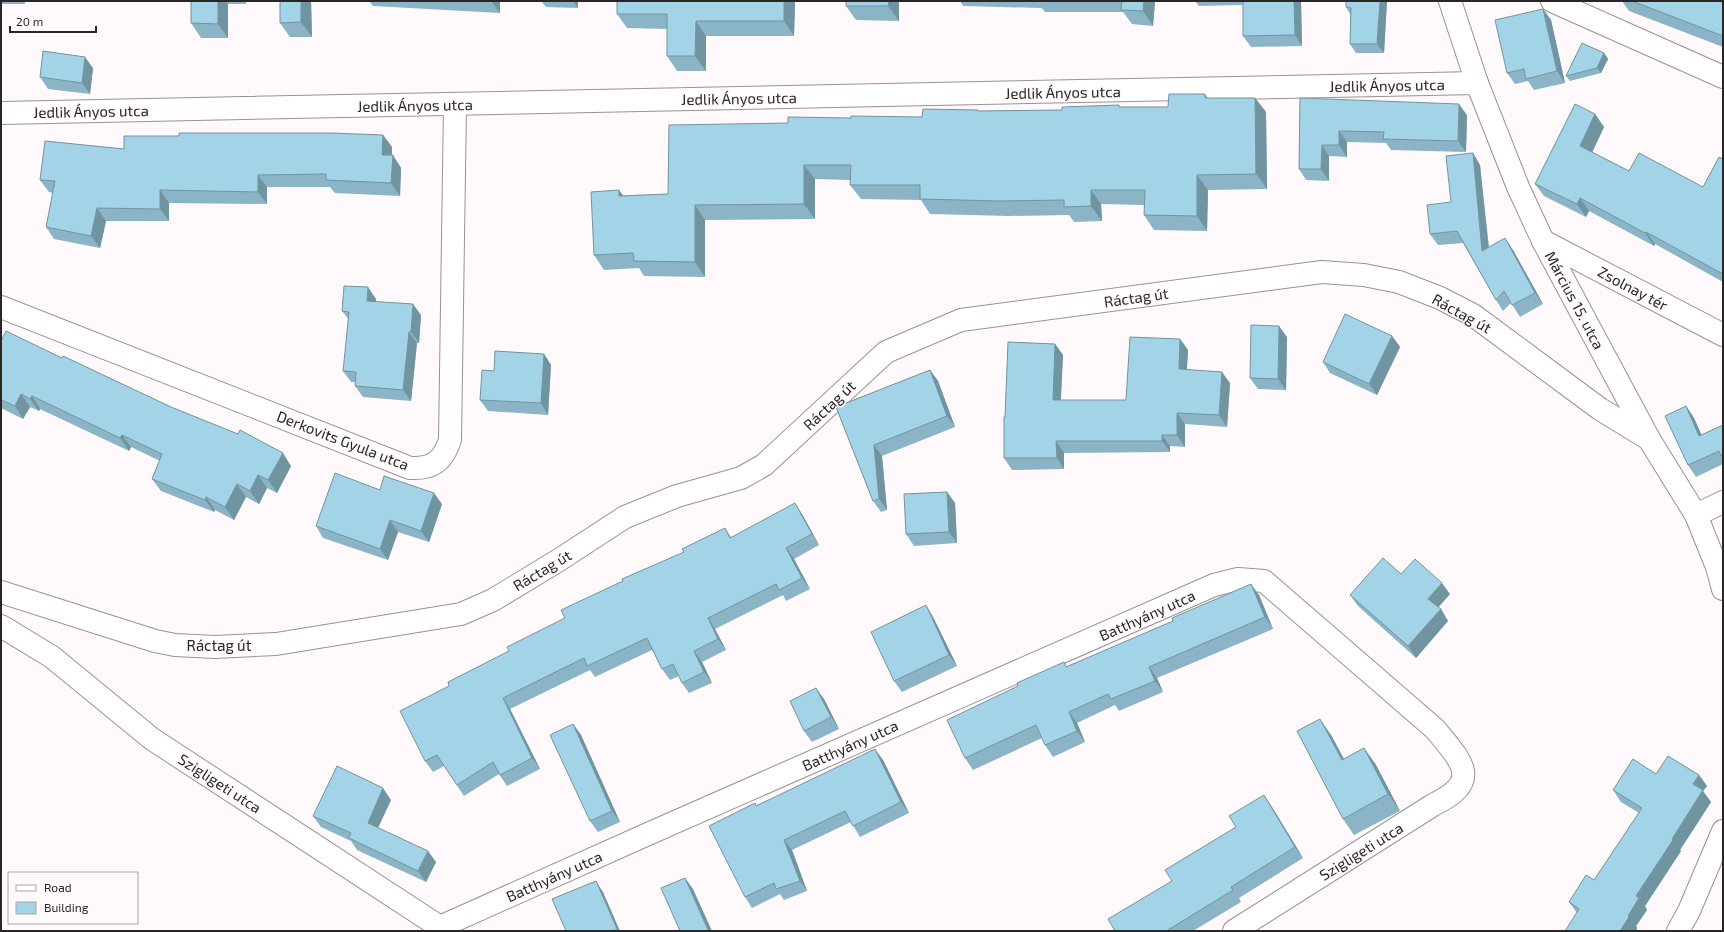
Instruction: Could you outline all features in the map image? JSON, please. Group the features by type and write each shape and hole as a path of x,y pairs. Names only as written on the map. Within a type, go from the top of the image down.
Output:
{"street":[{"name":"Március 15. utca","path":"1450,1 1477,83 1518,187 1543,241 1649,439 1696,515 1717,567 1723,589"},
{"path":"1552,1 1723,78"},
{"name":"Jedlik Ányos utca","path":"1,113 1477,83"},
{"name":"Derkovits Gyula utca","path":"1,307 410,468 422,468 433,464 440,460 443,456 450,440 455,104"},
{"name":"Zsolnay tér","path":"1543,241 1723,335"},
{"name":"Ráctag út","path":"1,592 155,642 175,645 214,647 276,644 462,614 493,600 625,518 676,496 741,478 764,465 886,352 961,320 1322,272 1364,275 1399,282 1440,298 1473,316 1600,409 1649,439"},
{"path":"1696,515 1723,502"},
{"name":"Batthyány utca","path":"443,929 648,834 1214,585 1238,579 1264,581"},
{"name":"Szigligeti utca","path":"1234,931 1433,806 1449,798 1460,787 1464,773 1458,758 1435,729 1264,581"},
{"name":"Szigligeti utca","path":"1,626 52,657 152,739 443,929"},
{"path":"1678,931 1689,911 1723,831"}],"building":[{"path":"191,1 218,1 218,24 191,23"},
{"path":"280,1 301,1 301,22 280,23"},
{"path":"617,1 784,1 784,21 696,21 695,56 667,56 667,14 617,14"},
{"path":"846,1 889,1 888,6 846,6"},
{"path":"1122,1 1144,1 1143,11 1121,10"},
{"path":"1243,1 1294,1 1295,35 1243,36"},
{"path":"1346,1 1380,1 1377,44 1350,44 1351,8 1346,7"},
{"path":"1632,1 1723,1 1723,36"},
{"path":"1543,9 1557,71 1526,79 1524,69 1507,73 1495,20"},
{"path":"1582,43 1604,53 1597,68 1566,76"},
{"path":"43,51 85,57 82,83 40,77"},
{"path":"1169,94 1205,94 1205,98 1255,98 1256,174 1197,175 1197,216 1144,215 1145,190 1091,190 1091,206 1064,207 1064,200 999,201 920,199 920,185 850,185 851,165 804,165 804,204 695,205 695,262 634,261 633,253 594,255 591,192 619,190 619,196 668,194 669,125 788,123 788,117 922,117 923,109 978,111 1062,110 1062,107 1119,105 1119,107 1168,107"},
{"path":"1300,98 1459,104 1458,141 1383,139 1384,132 1339,131 1339,145 1322,145 1321,169 1299,169"},
{"path":"1575,104 1595,114 1580,146 1629,171 1639,153 1703,187 1719,157 1723,159 1723,274 1580,198 1577,204 1535,184"},
{"path":"179,133 332,133 383,135 382,155 393,155 391,183 326,180 326,174 258,175 258,192 160,190 160,209 97,208 91,236 46,227 55,181 40,180 45,141 124,149 124,136 179,136"},
{"path":"1473,153 1482,251 1505,238 1535,293 1512,305 1504,291 1496,300 1457,231 1430,234 1427,205 1451,202 1446,156"},
{"path":"344,286 368,287 367,301 413,304 411,332 409,332 403,390 355,386 356,372 343,371 349,312 342,311"},
{"path":"1345,314 1392,336 1369,384 1323,362"},
{"path":"1251,325 1279,326 1278,379 1250,378"},
{"path":"6,331 171,407 238,434 240,430 283,453 268,480 258,475 250,491 237,484 225,507 206,497 205,500 152,479 162,454 122,435 120,438 32,396 30,399 21,394 15,406 1,400 1,341"},
{"path":"1130,337 1180,339 1179,369 1222,372 1219,415 1177,413 1177,435 1162,435 1162,441 1056,441 1057,458 1004,458 1004,417 1008,342 1055,344 1053,400 1126,400"},
{"path":"495,351 544,354 541,403 480,400 482,370 494,371"},
{"path":"930,370 947,416 874,445 879,499 873,501 836,407"},
{"path":"1686,406 1699,436 1723,425 1723,454 1721,456 1719,451 1688,465 1665,416"},
{"path":"335,473 380,490 384,476 434,493 421,531 390,520 380,549 316,526"},
{"path":"947,492 949,532 906,534 904,494"},
{"path":"795,503 812,534 786,548 802,578 779,590 776,584 708,618 718,639 694,651 704,672 682,683 673,664 662,669 647,638 587,666 584,658 503,698 532,758 500,775 493,762 457,785 437,755 425,761 400,711 449,686 448,682 509,651 507,647 565,618 561,610 623,581 622,579 684,552 682,549 725,528 730,538"},
{"path":"1383,558 1401,574 1415,559 1442,583 1428,599 1441,609 1408,646 1350,595"},
{"path":"1251,584 1265,617 1149,667 1155,681 1111,699 1108,694 1069,712 1077,731 1045,745 1036,725 965,758 947,720 1018,686 1017,683 1064,662 1066,667 1173,621 1172,618"},
{"path":"926,605 949,655 894,681 871,632"},
{"path":"816,688 831,717 804,731 790,701"},
{"path":"1320,719 1342,760 1364,748 1388,794 1343,819 1297,731"},
{"path":"573,724 612,811 590,821 550,735"},
{"path":"875,749 901,802 853,826 845,811 784,840 800,881 776,889 774,883 745,897 709,826 755,803 756,806"},
{"path":"1668,756 1699,775 1693,784 1703,790 1672,839 1673,840 1636,896 1639,898 1628,916 1629,917 1620,931 1565,931 1579,909 1569,902 1586,875 1594,880 1642,808 1613,790 1633,759 1656,774"},
{"path":"337,766 383,788 368,823 428,851 418,871 349,838 351,833 313,816"},
{"path":"1264,795 1295,847 1231,887 1233,890 1168,930 1169,931 1115,931 1108,919 1172,881 1165,870 1236,827 1229,816"},
{"path":"685,878 708,930 706,931 680,931 661,888"},
{"path":"596,881 617,929 613,931 566,931 552,899"}]}
